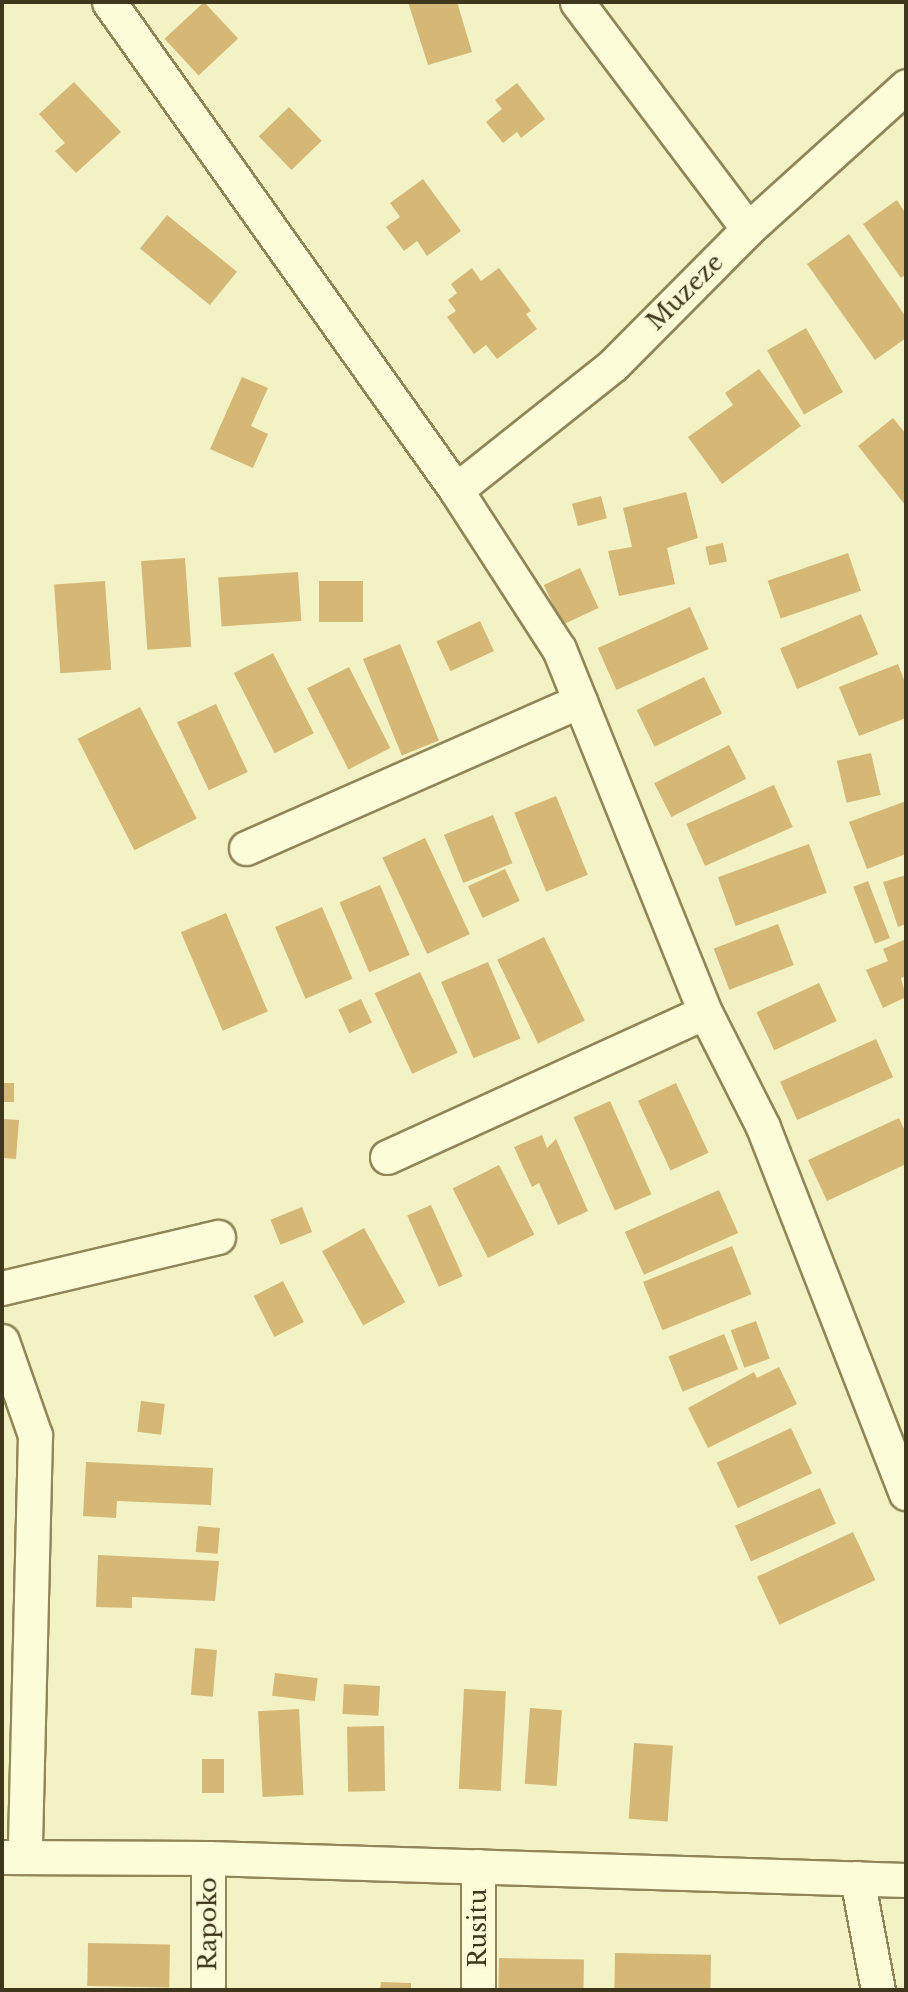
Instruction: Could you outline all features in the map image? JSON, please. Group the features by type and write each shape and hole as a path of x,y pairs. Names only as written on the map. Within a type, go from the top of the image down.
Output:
{"street":[{"path":"110,2 456,491 559,649 705,1012 763,1127 906,1493"},
{"path":"577,2 748,229"},
{"name":"Muzeze","path":"456,491 613,365 748,229 906,86"},
{"path":"246,848 580,701"},
{"path":"387,1157 705,1012"},
{"path":"2,1288 218,1237"},
{"path":"2,1341 35,1435 13,1857 208,1858 906,1880"},
{"name":"Rapoko","path":"208,1858 208,1990"},
{"name":"Rusitu","path":"478,1866 478,1990"},
{"path":"857,1878 878,1990"}],"building":[{"path":"204,2 238,39 199,75 165,39"},
{"path":"408,2 457,2 472,52 428,65"},
{"path":"74,82 121,132 76,173 55,151 65,143 39,114"},
{"path":"517,83 545,119 521,138 517,132 503,143 486,122 502,109 495,100"},
{"path":"289,107 322,141 291,170 259,136"},
{"path":"423,179 461,231 427,256 417,241 404,251 386,227 400,217 390,203"},
{"path":"897,200 906,214 906,274 901,278 863,224"},
{"path":"167,215 237,272 210,305 140,248"},
{"path":"849,234 906,317 906,338 875,360 807,264"},
{"path":"472,268 481,281 499,268 531,311 526,314 537,329 497,359 486,345 474,354 447,317 456,311 448,300 457,293 451,284"},
{"path":"806,328 843,392 804,415 767,350"},
{"path":"759,369 801,426 722,484 688,437 733,405 725,393"},
{"path":"242,377 268,388 251,426 268,434 253,468 210,449"},
{"path":"893,418 906,434 906,506 858,446"},
{"path":"686,492 698,538 667,548 675,584 619,596 608,551 632,547 623,508"},
{"path":"601,496 607,518 578,526 572,504"},
{"path":"723,543 727,562 709,565 705,547"},
{"path":"848,553 861,591 781,618 768,581"},
{"path":"185,558 191,647 147,650 141,561"},
{"path":"580,568 599,608 562,625 544,585"},
{"path":"298,572 301,621 222,626 218,578"},
{"path":"105,581 111,670 60,673 54,585"},
{"path":"319,581 363,581 363,622 319,622"},
{"path":"690,607 709,649 616,690 598,648"},
{"path":"861,614 878,655 797,689 780,648"},
{"path":"480,621 494,651 450,671 436,641"},
{"path":"400,644 439,740 402,755 363,659"},
{"path":"273,653 314,733 275,753 234,673"},
{"path":"898,664 906,685 906,718 859,736 839,687"},
{"path":"349,667 390,748 348,769 307,688"},
{"path":"704,677 722,714 655,747 637,710"},
{"path":"216,704 248,772 209,790 177,722"},
{"path":"140,707 197,818 134,850 78,739"},
{"path":"729,745 746,779 671,817 654,783"},
{"path":"871,753 881,795 847,803 837,761"},
{"path":"774,785 793,827 705,866 686,824"},
{"path":"556,796 588,875 546,892 514,813"},
{"path":"906,801 906,854 867,869 849,822"},
{"path":"493,815 512,863 463,883 444,835"},
{"path":"425,838 470,934 427,954 382,858"},
{"path":"809,844 827,893 736,926 718,877"},
{"path":"505,869 520,901 483,918 468,886"},
{"path":"906,875 906,924 898,927 883,882"},
{"path":"868,881 890,938 875,944 853,887"},
{"path":"380,885 410,955 369,972 339,902"},
{"path":"322,907 352,979 306,999 275,927"},
{"path":"226,913 268,1011 223,1031 181,932"},
{"path":"778,924 794,965 729,990 714,949"},
{"path":"544,937 585,1021 538,1043 497,960"},
{"path":"906,939 906,976 901,978 906,997 883,1008 866,970 888,961 883,949"},
{"path":"488,962 520,1038 473,1058 441,982"},
{"path":"420,972 458,1053 412,1074 375,993"},
{"path":"819,983 837,1021 774,1050 756,1012"},
{"path":"361,999 372,1023 349,1033 338,1010"},
{"path":"876,1039 893,1077 797,1120 780,1082"},
{"path":"2,1083 14,1083 14,1102 2,1102"},
{"path":"676,1083 709,1153 670,1171 638,1101"},
{"path":"610,1101 651,1194 615,1210 573,1117"},
{"path":"899,1118 906,1133 906,1164 827,1201 808,1160"},
{"path":"2,1119 19,1120 16,1159 2,1158"},
{"path":"542,1135 547,1148 556,1139 588,1211 558,1225 539,1183 532,1187 514,1147"},
{"path":"499,1165 534,1234 488,1258 453,1189"},
{"path":"719,1190 738,1233 644,1275 625,1232"},
{"path":"431,1205 463,1276 439,1287 407,1216"},
{"path":"302,1207 312,1232 281,1245 270,1220"},
{"path":"364,1228 405,1302 363,1326 322,1251"},
{"path":"732,1246 751,1294 662,1330 643,1282"},
{"path":"283,1281 304,1322 274,1337 254,1296"},
{"path":"756,1321 770,1359 744,1368 731,1330"},
{"path":"724,1334 738,1369 683,1392 668,1356"},
{"path":"779,1367 797,1404 708,1448 688,1408 754,1372 757,1378"},
{"path":"141,1401 165,1404 161,1435 137,1432"},
{"path":"791,1428 812,1473 738,1508 717,1463"},
{"path":"86,1462 213,1468 211,1505 117,1501 116,1518 83,1516"},
{"path":"820,1488 836,1524 751,1561 735,1526"},
{"path":"198,1526 220,1528 218,1554 196,1552"},
{"path":"853,1532 875,1580 779,1625 757,1577"},
{"path":"98,1555 219,1561 215,1601 132,1597 132,1608 96,1607"},
{"path":"195,1648 217,1650 213,1697 191,1695"},
{"path":"275,1673 318,1678 315,1701 272,1696"},
{"path":"344,1684 380,1686 378,1716 342,1714"},
{"path":"464,1689 506,1691 501,1791 459,1789"},
{"path":"530,1708 562,1710 557,1786 525,1784"},
{"path":"299,1709 304,1795 263,1797 258,1711"},
{"path":"384,1726 385,1791 348,1792 347,1727"},
{"path":"634,1743 673,1746 668,1822 629,1819"},
{"path":"202,1759 224,1759 224,1793 202,1793"},
{"path":"88,1943 170,1944 169,1987 87,1986"},
{"path":"615,1953 711,1955 710,1990 614,1990"},
{"path":"499,1958 584,1959 583,1990 498,1990"},
{"path":"381,1982 411,1983 411,1990 380,1990"}]}
